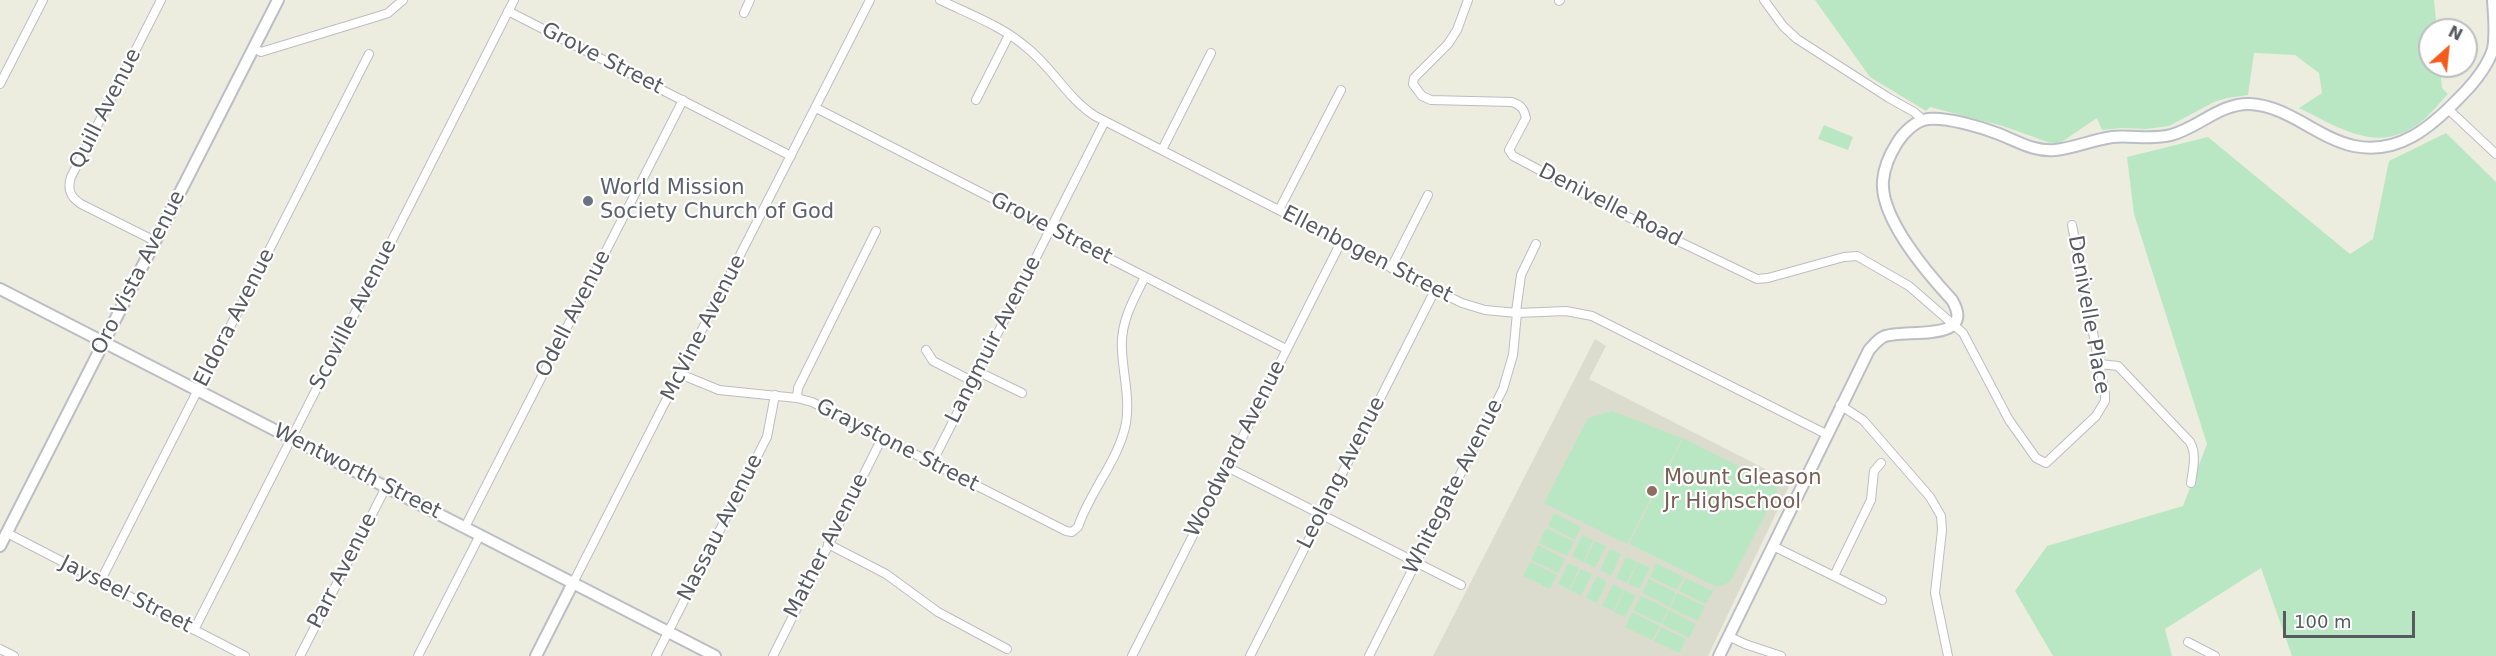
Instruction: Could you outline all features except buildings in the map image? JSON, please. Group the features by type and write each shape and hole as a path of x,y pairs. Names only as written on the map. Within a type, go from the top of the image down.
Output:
{"street":[{"path":"0,84 43,0"},
{"name":"Quill Avenue","path":"155,241 93,210 72,197 69,190 70,181 161,0"},
{"name":"Oro Vista Avenue","path":"0,546 278,0"},
{"path":"253,48 261,52 379,16 388,13 403,0"},
{"name":"Scoville Avenue","path":"194,630 514,0"},
{"path":"744,13 750,0"},
{"name":"McVine Avenue","path":"536,656 870,0"},
{"name":"Ellenbogen Street","path":"940,0 1009,35 1032,51 1077,102 1106,122 1435,290 1474,308 1517,312 1566,311 1592,316 1826,434"},
{"name":"Denivelle Road","path":"1468,0 1457,30 1448,44 1414,78 1413,84 1422,96 1431,100 1512,102 1519,105 1525,110 1526,118 1511,144 1509,150 1513,156 1626,216 1757,279 1768,278 1826,261 1857,256 1909,286 1954,324"},
{"path":"1764,0 1783,26 1797,39 1914,112 1923,120"},
{"path":"1719,656 1840,405 1869,350 1878,340 1897,333 1939,332 1954,324 1957,307 1912,254 1885,198 1884,174 1892,153 1906,132 1923,120 1938,120 1984,129 2027,146 2054,150 2103,138 2171,135 2218,112 2250,104 2276,109 2337,140 2352,145 2375,148 2400,143 2433,124 2480,75 2494,51 2496,36 2493,0"},
{"name":"Grove Street","path":"508,11 791,156"},
{"path":"976,100 1009,35"},
{"path":"1162,150 1211,53"},
{"name":"Eldora Avenue","path":"100,582 369,54"},
{"path":"1279,210 1341,90"},
{"name":"Odell Avenue","path":"465,527 683,100"},
{"name":"Grove Street","path":"816,108 1286,349"},
{"path":"2448,109 2496,154"},
{"name":"Langmuir Avenue","path":"932,463 1106,122"},
{"path":"1391,268 1428,195"},
{"name":"Denivelle Place","path":"1954,324 1967,340 2009,420 2040,462 2046,464 2102,408 2106,394 2072,225"},
{"path":"796,398 798,388 876,231"},
{"name":"Woodward Avenue","path":"1132,656 1341,242"},
{"name":"Whitegate Avenue","path":"1369,656 1503,389 1514,355 1521,275 1536,244"},
{"name":"Graystone Street","path":"680,374 719,390 796,398 819,405 1072,532 1078,526 1118,446 1125,424 1127,409 1122,337 1131,304 1146,277"},
{"name":"Wentworth Street","path":"0,289 715,656"},
{"name":"Leolang Avenue","path":"1250,656 1435,290"},
{"path":"926,350 933,361 974,382"},
{"path":"2100,364 2118,366 2190,442 2194,448 2191,483"},
{"path":"979,372 1022,393"},
{"name":"Nassau Avenue","path":"656,656 767,437 775,396"},
{"path":"1840,405 1863,420 1930,498 1941,516 1942,530 1935,593 1948,656"},
{"name":"Mather Avenue","path":"773,656 882,438"},
{"path":"1834,576 1871,500 1874,471 1881,463"},
{"path":"1227,466 1461,585"},
{"name":"Parr Avenue","path":"300,656 386,487"},
{"name":"Jayseel Street","path":"7,533 245,656"},
{"path":"418,656 480,535"},
{"path":"828,544 886,574 938,612 1007,649"},
{"path":"1773,546 1882,600"},
{"path":"1728,636 1781,656"},
{"path":"2188,642 2215,656"},
{"path":"0,649 14,656"}],"shaded area":[{"name":"Mount Gleason Jr Highschool","path":"1595,339 1606,346 1589,379 1791,482 1708,656 1433,656"}],"green space":[{"path":"1815,0 2434,0 2436,18 2418,18 2418,78 2441,78 2442,88 2448,94 2426,118 2406,131 2391,137 2375,138 2360,135 2299,108 2322,93 2319,73 2295,55 2254,53 2248,95 2214,102 2169,126 2102,130 2097,118 2060,143 2050,143 2003,126 1930,107 1926,111 1870,77"},
{"path":"1824,125 1853,137 1848,150 1818,139"},
{"path":"2446,133 2496,182 2496,656 2292,656 2261,568 2165,629 2172,656 2053,656 2015,591 2047,546 2183,506 2207,444 2134,214 2127,157 2208,137 2350,254 2373,239 2389,161"},
{"path":"1612,411 1682,438 1627,544 1544,503 1588,418"},
{"path":"1683,438 1776,485 1777,492 1730,582 1717,587 1629,544"},
{"path":"1554,513 1581,527 1575,540 1548,526"},
{"path":"1546,528 1574,542 1567,556 1539,543"},
{"path":"1582,535 1593,540 1583,562 1572,556"},
{"path":"1595,541 1606,546 1595,568 1584,562"},
{"path":"1538,545 1565,559 1558,573 1531,560"},
{"path":"1610,549 1621,554 1611,576 1600,570"},
{"path":"1626,557 1637,562 1627,583 1616,578"},
{"path":"1530,562 1557,575 1550,589 1523,576"},
{"path":"1638,562 1650,568 1639,589 1628,584"},
{"path":"1568,563 1579,568 1569,590 1558,584"},
{"path":"1656,563 1684,577 1677,590 1650,577"},
{"path":"1581,569 1592,574 1581,596 1570,590"},
{"path":"1597,576 1607,582 1597,603 1586,598"},
{"path":"1686,578 1713,591 1706,604 1679,591"},
{"path":"1649,579 1676,593 1669,607 1642,593"},
{"path":"1613,584 1624,590 1613,611 1602,606"},
{"path":"1625,590 1636,596 1625,617 1614,612"},
{"path":"1677,593 1705,606 1698,621 1670,608"},
{"path":"1641,596 1668,609 1661,624 1633,610"},
{"path":"1669,610 1696,624 1689,638 1662,624"},
{"path":"1632,612 1660,626 1652,640 1625,627"},
{"path":"1661,627 1686,639 1679,653 1654,641"}],"place":[{"name":"World Mission Society Church of God","path":"588,201"},
{"name":"Mount Gleason Jr Highschool","path":"1652,491"}]}
